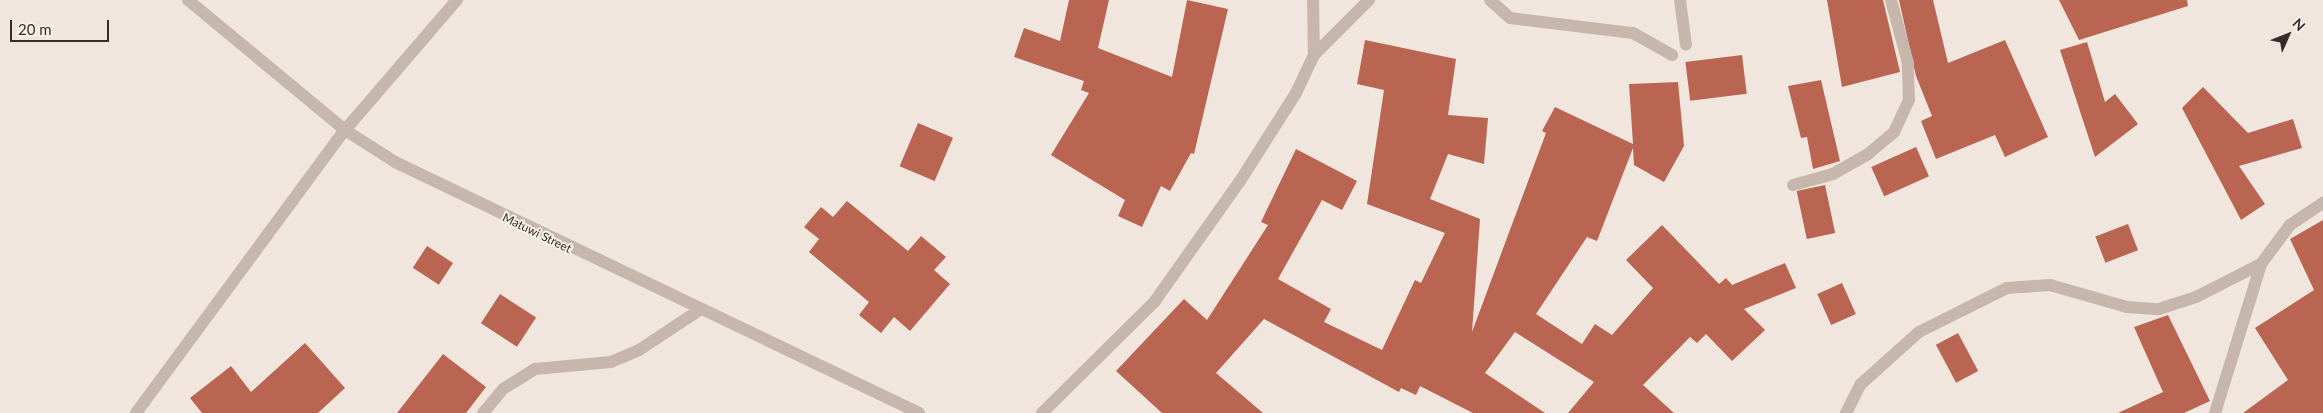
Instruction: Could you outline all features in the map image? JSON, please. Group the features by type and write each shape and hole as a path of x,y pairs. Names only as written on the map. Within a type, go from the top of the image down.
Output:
{"street":[{"name":"Matuwi Street","path":"188,0 345,130 465,198 919,413"},
{"path":"136,413 345,130 457,0"},
{"path":"1312,0 1314,55"},
{"path":"1042,413 1155,301 1240,181 1296,93 1314,55 1368,0"},
{"path":"1490,0 1510,18 1633,33 1672,55"},
{"path":"1680,0 1686,45"},
{"path":"1793,185 1833,174 1868,154 1894,132 1909,100 1908,72 1890,0"},
{"path":"2216,413 2261,264 2290,225 2323,203"},
{"path":"1846,413 1861,384 1919,332 2008,288 2050,285 2127,307 2159,309 2196,297 2261,264"},
{"path":"483,413 503,389 535,369 611,362 640,350 702,310"}],"building":[{"path":"1069,0 1109,0 1098,48 1172,77 1187,0 1228,9 1194,154 1191,153 1170,191 1161,186 1142,227 1118,216 1125,200 1051,155 1089,93 1081,90 1084,81 1014,57 1024,28 1060,41"},
{"path":"1827,0 1883,0 1900,72 1842,87"},
{"path":"1899,0 1933,0 1948,63 2005,40 2048,137 2005,157 1995,135 1936,159 1921,121 1932,116 1916,76"},
{"path":"2059,0 2187,0 2188,6 2079,40"},
{"path":"1365,40 1456,59 1448,115 1488,118 1484,164 1448,154 1430,199 1480,219 1472,332 1546,133 1542,131 1555,107 1633,144 1629,84 1678,82 1684,146 1664,182 1634,165 1633,148 1597,241 1587,237 1536,314 1582,344 1595,324 1612,335 1653,288 1626,260 1662,225 1719,284 1726,278 1732,285 1785,263 1796,288 1744,309 1765,330 1732,361 1706,334 1697,343 1690,337 1643,385 1674,413 1568,413 1594,382 1515,332 1485,373 1545,413 1473,413 1420,386 1416,395 1401,388 1399,392 1264,319 1216,373 1263,413 1162,413 1116,371 1184,299 1207,320 1268,225 1261,222 1296,149 1357,181 1342,210 1322,200 1278,279 1331,309 1324,322 1382,350 1415,280 1421,283 1445,233 1367,204 1384,90 1357,84"},
{"path":"2087,42 2105,102 2115,94 2138,124 2095,157 2060,50"},
{"path":"1742,55 1747,94 1690,101 1685,62"},
{"path":"1821,80 1840,161 1813,169 1807,137 1801,138 1788,86"},
{"path":"2203,87 2248,133 2293,119 2302,148 2239,166 2265,204 2241,220 2182,108"},
{"path":"918,123 953,138 935,181 900,166"},
{"path":"1916,147 1929,176 1884,196 1871,167"},
{"path":"1825,185 1835,233 1807,239 1797,191"},
{"path":"847,201 908,251 921,236 946,257 934,270 950,284 910,331 894,317 881,333 859,315 869,302 809,252 819,239 804,227 821,207 833,217"},
{"path":"2323,220 2323,413 2243,413 2288,380 2255,328 2314,290 2290,239"},
{"path":"2128,224 2138,250 2105,263 2095,237"},
{"path":"427,246 453,263 439,285 413,268"},
{"path":"1842,283 1856,314 1831,325 1817,294"},
{"path":"500,294 536,317 517,347 481,323"},
{"path":"2168,315 2210,401 2184,413 2118,413 2163,392 2134,327"},
{"path":"1958,333 1978,371 1956,383 1936,345"},
{"path":"305,343 345,388 318,413 202,413 190,398 231,366 251,392"},
{"path":"443,354 486,387 466,413 397,413"}]}
